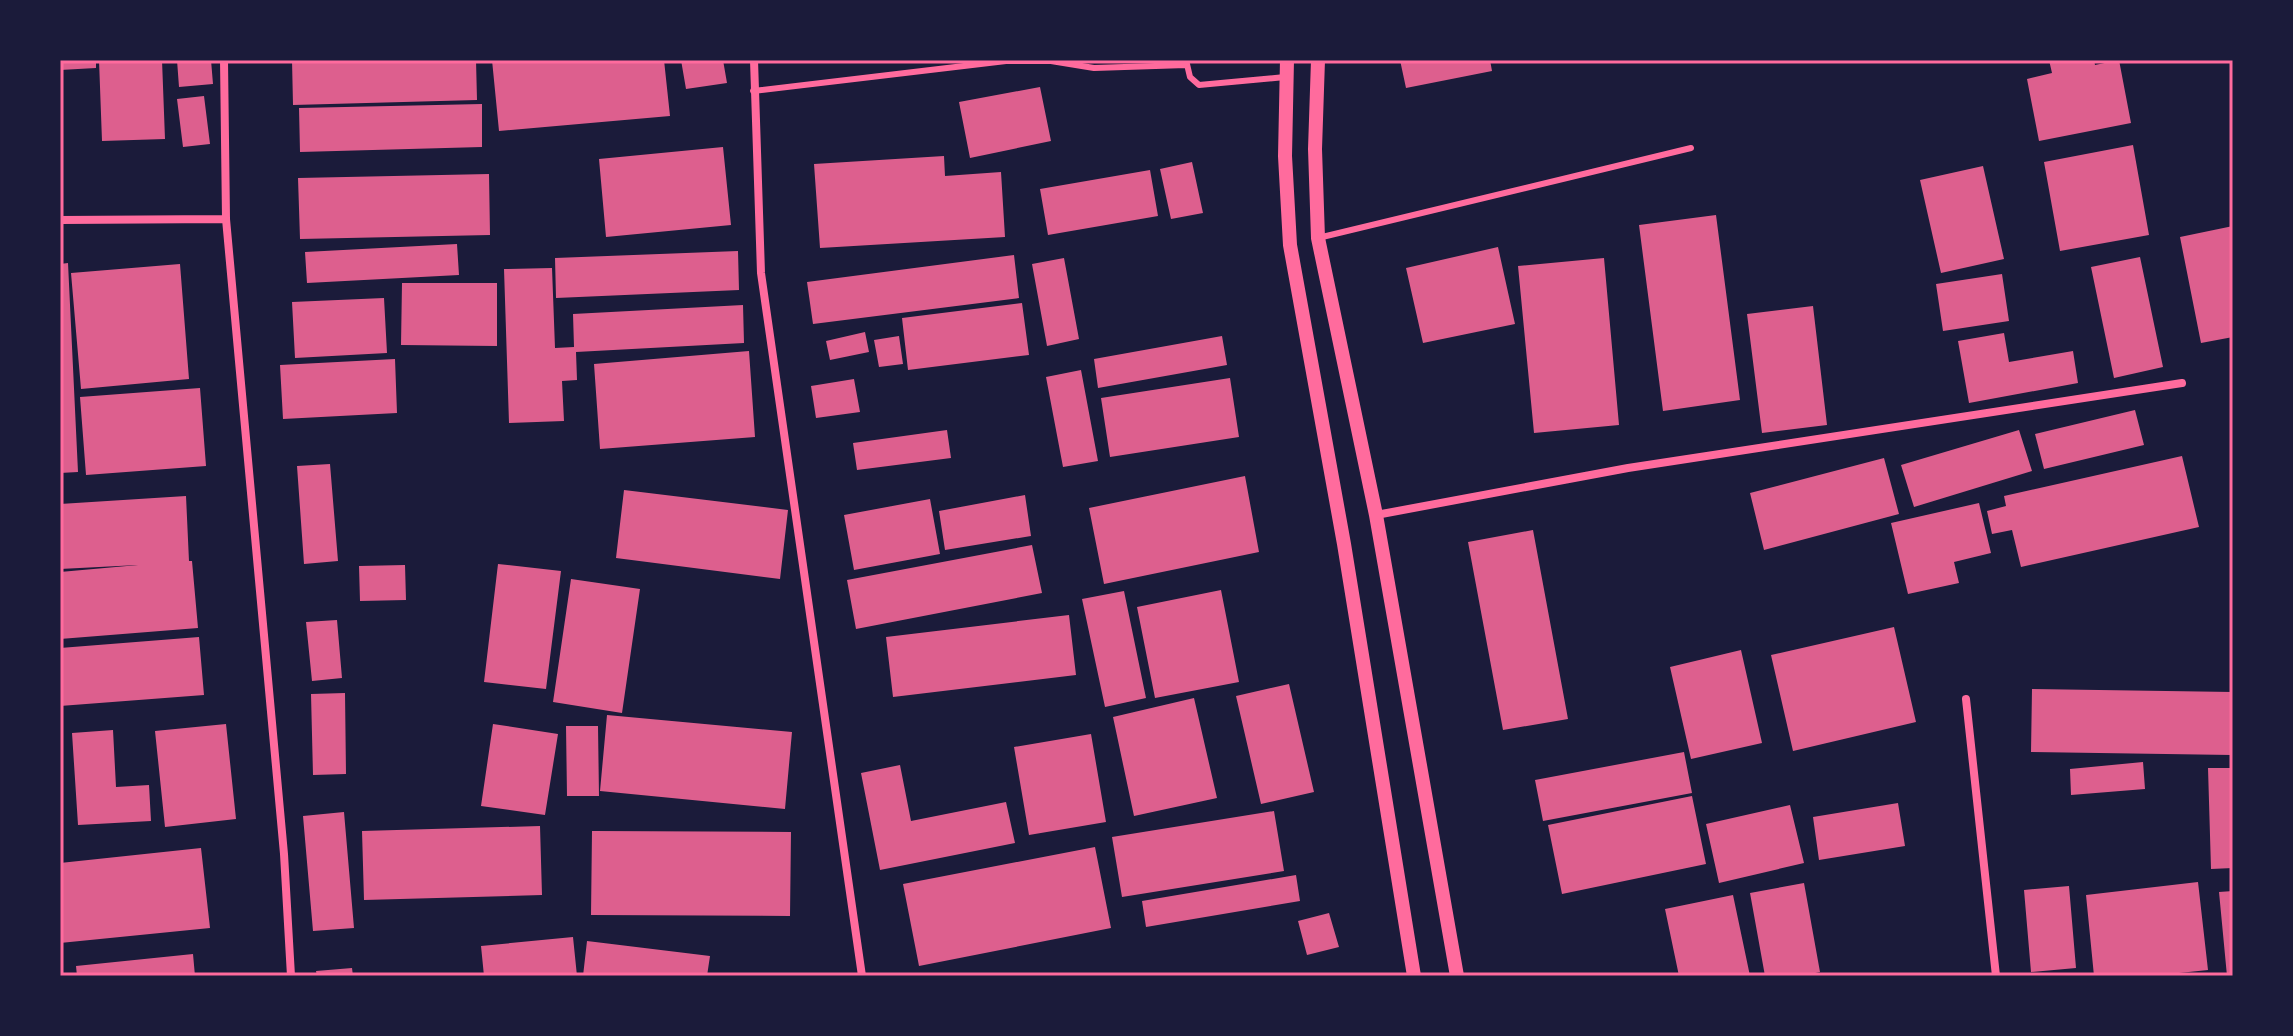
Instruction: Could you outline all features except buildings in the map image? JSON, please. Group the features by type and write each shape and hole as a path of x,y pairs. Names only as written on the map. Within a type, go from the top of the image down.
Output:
{"street":[{"path":"224,60 226,219 284,854 291,976"},
{"path":"754,60 761,273 862,976"},
{"path":"1287,60 1285,156 1290,245 1344,544 1414,976"},
{"path":"1318,60 1315,149 1318,238 1376,515 1457,976"},
{"path":"60,220 226,219"},
{"path":"1376,515 1628,468 2182,383"},
{"path":"1966,699 1996,976"}],"lane":[{"path":"753,91 1006,61 1051,61 1094,68 1186,62 1190,77 1199,85 1286,77"},
{"path":"1318,238 1691,148"}]}
